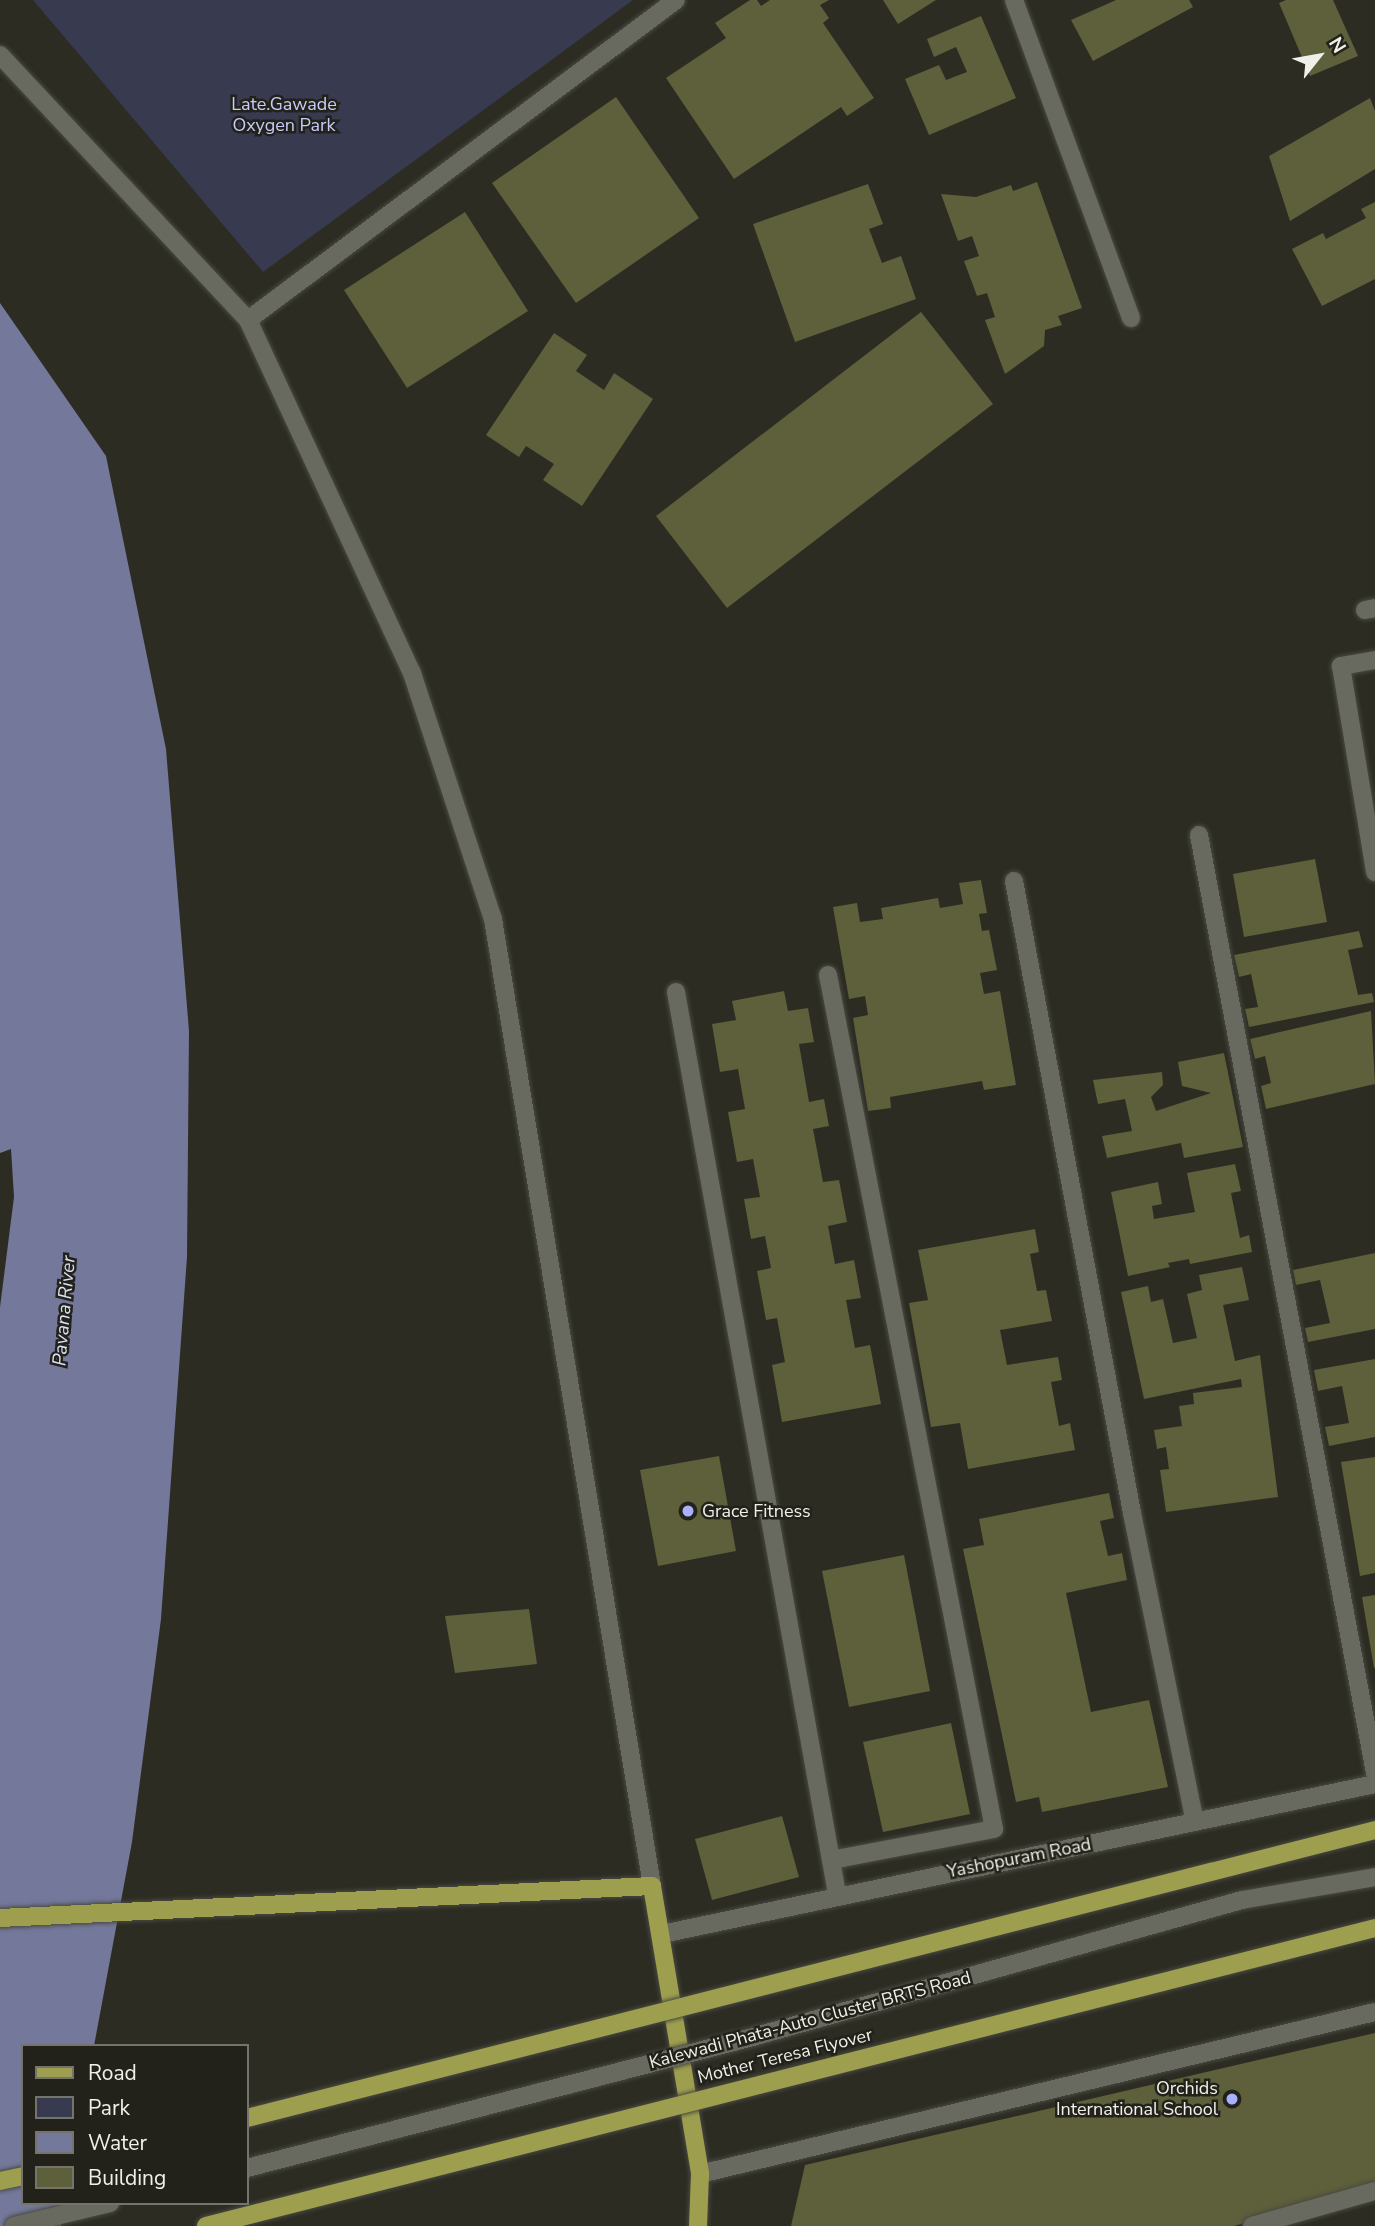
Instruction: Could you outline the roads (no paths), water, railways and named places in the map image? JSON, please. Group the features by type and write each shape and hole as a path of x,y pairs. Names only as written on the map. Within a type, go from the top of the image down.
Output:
{"main road":[{"path":"248,2118 1375,1830"},
{"path":"0,1918 652,1886 700,2174 698,2226"},
{"name":"Mother Teresa Flyover","path":"206,2226 1375,1928"},
{"path":"0,2181 21,2176"}],"street":[{"path":"248,320 676,0"},
{"path":"1014,0 1131,318"},
{"path":"0,55 248,320 412,673 493,919 652,1886"},
{"path":"1375,660 1341,666 1375,872"},
{"path":"1199,835 1375,1773"},
{"path":"1014,881 1129,1499 1195,1822"},
{"path":"828,975 994,1829 831,1860"},
{"path":"676,992 837,1894"},
{"name":"Yashopuram Road","path":"662,1934 837,1894 1375,1784"},
{"name":"Kalewadi Phata-Auto Cluster BRTS Road","path":"248,2168 749,2038 1242,1900 1375,1877"},
{"path":"700,2174 1375,2012"},
{"path":"1252,2226 1375,2191"},
{"path":"14,2226 102,2205"}],"water":[{"name":"Pavana River","path":"0,303 106,456 166,749 189,1031 187,1257 161,1619 132,1842 94,2044 21,2044 21,2205 65,2205 61,2226 0,2226 0,1307 14,1197 11,1149 0,1153"}],"place":[{"name":"Grace Fitness","path":"688,1511"},
{"name":"Orchids International School","path":"1232,2099"}],"park label":[{"name":"Late.Gawade Oxygen Park","path":"284,115"}]}
